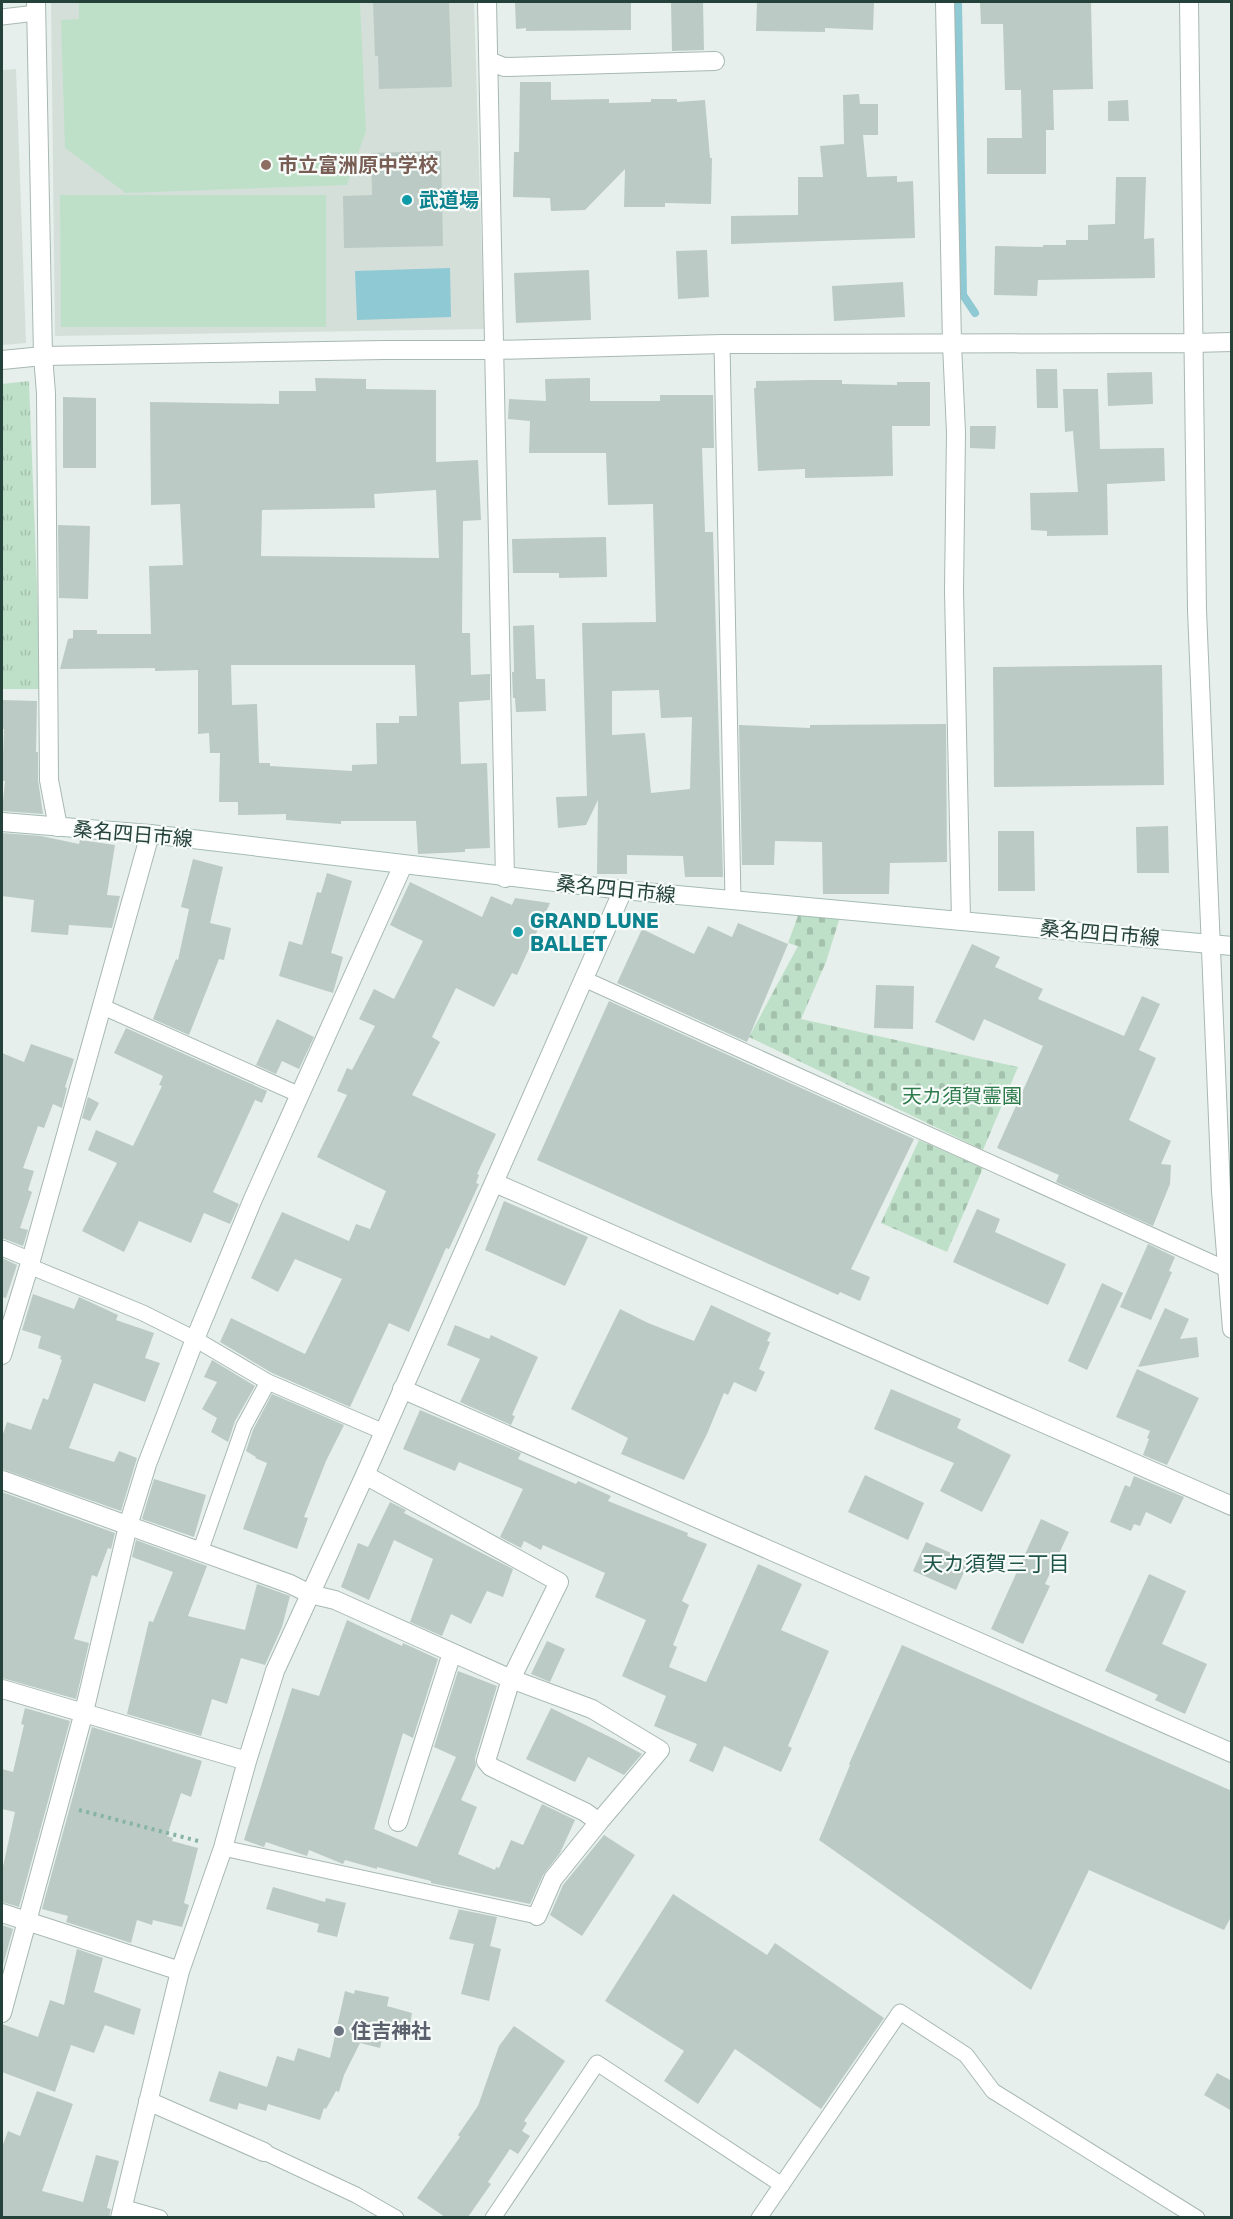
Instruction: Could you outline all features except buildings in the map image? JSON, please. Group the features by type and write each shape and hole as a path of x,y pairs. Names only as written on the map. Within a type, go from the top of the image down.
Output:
{"street":[{"path":"487,2 505,878"},
{"path":"945,2 956,432 954,591 961,920"},
{"path":"1189,2 1197,610 1226,1269 1232,1329"},
{"path":"36,7 43,356 46,393 49,780 58,827"},
{"path":"489,61 504,67 715,61"},
{"path":"2,360 43,356 494,350 722,344 1232,342"},
{"name":"桑名四日市線","path":"2,822 150,834 505,878 623,890 1232,946"},
{"path":"2,1355 150,834"},
{"path":"2,2013 84,1712 128,1526 147,1464 195,1339 300,1095 403,865"},
{"path":"121,2212 180,1971 223,1848 275,1671 365,1475 623,890"},
{"path":"495,1183 1232,1506"},
{"path":"402,1389 1232,1753"},
{"path":"365,1475 559,1582 511,1679 486,1761 491,1767 585,1812 598,1822"},
{"path":"2,1480 290,1584 310,1594 335,1600 511,1679 592,1709 660,1750 553,1879 537,1916"},
{"path":"398,1822 452,1653"},
{"path":"2,1689 247,1761"},
{"path":"2,1913 180,1971"},
{"path":"148,2101 264,2152"}],"lane":[{"path":"2,17 36,7"},
{"path":"722,344 733,900"},
{"path":"584,980 1226,1269"},
{"path":"101,1006 300,1095"},
{"path":"2,1248 195,1339 268,1383 384,1432"},
{"path":"200,1552 244,1426 268,1383"},
{"path":"223,1848 537,1916"},
{"path":"759,2217 900,2012 966,2055 993,2091 1197,2217"},
{"path":"493,2217 597,2063 782,2185"},
{"path":"264,2152 357,2195 396,2217"},
{"path":"121,2212 159,2217"}],"path":[{"path":"59,1804 223,1848"}],"shaded area":[{"name":"市立富洲原中学校","path":"51,2 474,2 484,329 55,336"},
{"path":"16,69 26,343 2,345 2,70"}],"green space":[{"path":"79,2 360,2 366,131 347,185 126,193 65,148 61,20 79,19"},
{"path":"60,195 326,195 326,327 61,327"},
{"path":"29,381 41,689 2,689 2,384"},
{"name":"天カ須賀霊園","path":"799,913 840,917 826,962 801,1019 1018,1067 983,1150 749,1037 798,946 788,943"},
{"path":"919,1140 983,1168 947,1252 881,1223"}],"water":[{"path":"450,268 451,317 357,320 355,271"}],"waterway":[{"path":"958,2 963,295 975,313"}],"place":[{"name":"市立富洲原中学校","path":"266,165"},
{"name":"武道場","path":"407,200"},
{"name":"GRAND LUNE BALLET","path":"518,932"},
{"name":"住吉神社","path":"339,2031"}],"district":[{"name":"天カ須賀三丁目","path":"996,1564"}]}
